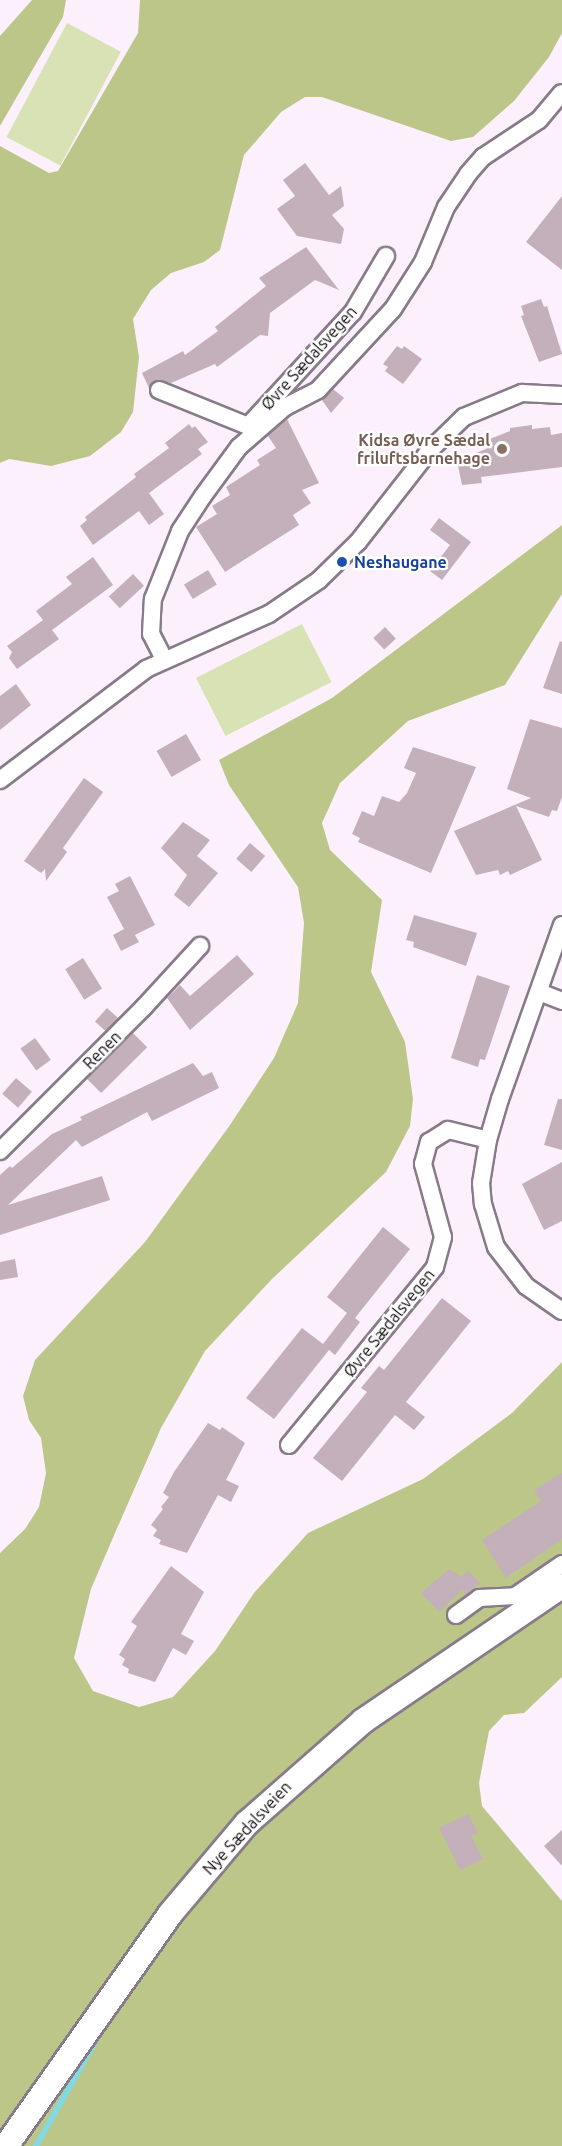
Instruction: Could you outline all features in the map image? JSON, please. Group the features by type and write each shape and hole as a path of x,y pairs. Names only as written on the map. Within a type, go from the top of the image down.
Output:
{"main road":[{"name":"Nye Sædalsveien","path":"6,2146 171,1914 247,1823 363,1721 562,1586"}],"street":[{"name":"Øvre Sædalsvegen","path":"239,447 285,407 318,390 393,309 423,262 446,207 468,174 483,157 539,120 562,93"},
{"name":"Øvre Sædalsvegen","path":"164,659 151,634 149,617 161,571 180,531 239,447 248,426 353,312 386,256"},
{"path":"159,390 248,426"},
{"path":"0,780 102,700 164,659 269,614 319,580 358,542 436,443 464,417 522,393 562,394"},
{"path":"562,925 488,1140 481,1183 489,1231 510,1268 526,1286 562,1311"},
{"name":"Renen","path":"0,1151 144,1007 200,946"},
{"path":"539,992 562,1001"},
{"name":"Øvre Sædalsvegen","path":"289,1445 435,1267 442,1237 423,1164 429,1142 448,1130 488,1140"},
{"path":"456,1615 479,1598 515,1596 562,1564"}],"green space":[{"path":"32,0 66,0 63,17 0,126 0,36"},
{"path":"140,0 562,0 562,33 549,57 514,101 473,137 451,141 322,97 305,97 281,112 244,155 220,250 204,262 171,273 151,290 133,319 139,357 133,412 121,432 90,456 51,466 9,459 0,463 0,146 49,173 58,171 138,33"},
{"path":"67,23 121,52 60,166 6,137"},
{"path":"562,525 562,594 505,685 408,721 340,783 322,823 330,850 382,900 371,972 405,1042 413,1099 410,1126 386,1172 272,1279 205,1351 161,1428 91,1589 74,1658 93,1691 139,1707 173,1697 215,1651 254,1593 308,1533 423,1479 512,1413 562,1362 562,1677 524,1713 504,1715 489,1731 479,1783 482,1806 562,1901 562,2146 0,2146 0,1553 25,1529 39,1507 46,1473 41,1438 29,1420 23,1396 35,1360 145,1242 230,1125 274,1058 298,1003 304,923 298,887 229,785 219,760 332,698"},
{"path":"302,624 332,682 225,736 196,678"}],"building":[{"path":"305,163 329,195 341,186 344,206 332,215 344,229 341,244 297,236 277,209 295,196 283,180"},
{"path":"562,196 562,270 526,242"},
{"path":"306,247 339,290 315,280 270,313 268,336 260,335 217,367 215,364 171,383 157,380 149,388 142,373 183,351 185,355 218,331 215,327 266,286 259,278"},
{"path":"541,299 544,307 547,306 562,354 539,362 521,316 524,315 521,306"},
{"path":"397,346 402,349 404,346 422,359 403,384 385,371 388,367 383,364"},
{"path":"333,389 344,398 331,413 322,400"},
{"path":"287,419 319,483 302,490 311,503 293,515 299,525 225,572 196,527 217,514 212,506 230,495 226,487 260,465 257,460 276,448 268,436"},
{"path":"189,424 192,428 195,426 208,442 198,449 202,454 149,493 164,514 149,525 139,511 93,545 80,526 87,520 85,517 136,477 134,474 169,448 165,443"},
{"path":"532,425 532,429 550,427 551,435 562,433 562,467 481,477 482,483 462,485 457,461 493,446 490,439 510,431 510,428"},
{"path":"439,518 471,542 442,580 430,571 450,545 430,530"},
{"path":"93,557 113,585 52,630 59,639 17,669 9,658 12,652 7,646 43,620 36,611 72,584 66,577"},
{"path":"208,570 217,585 193,599 184,584"},
{"path":"133,574 144,586 120,608 109,597"},
{"path":"385,627 396,639 384,650 373,638"},
{"path":"560,641 562,642 562,694 543,688"},
{"path":"16,684 31,705 0,730 0,696"},
{"path":"530,719 562,728 562,797 557,811 552,810 549,817 516,806 542,860 510,875 508,871 500,875 498,870 476,875 454,831 531,798 507,789"},
{"path":"186,734 201,760 172,777 157,751"},
{"path":"413,747 476,767 431,873 358,842 360,838 352,834 362,811 374,816 382,796 399,802 407,793 416,773 404,768"},
{"path":"84,778 103,792 63,848 67,852 46,881 45,869 41,873 24,861"},
{"path":"183,822 210,840 197,856 218,873 189,907 174,895 187,875 161,848"},
{"path":"250,843 265,856 251,872 236,859"},
{"path":"130,876 155,925 135,935 139,942 121,951 113,935 124,929 107,897 119,891 115,884"},
{"path":"414,915 477,933 466,966 413,947 414,942 406,940"},
{"path":"237,955 254,974 190,1030 167,998 180,985 190,996"},
{"path":"83,958 102,989 84,1000 65,969"},
{"path":"477,975 510,986 485,1060 480,1059 478,1067 451,1058"},
{"path":"107,1008 118,1018 106,1031 95,1021"},
{"path":"133,1033 147,1047 101,1093 87,1079"},
{"path":"35,1038 51,1060 36,1070 20,1049"},
{"path":"193,1063 203,1076 212,1072 219,1088 152,1121 147,1112 82,1147 76,1140 8,1205 102,1176 110,1200 0,1235 0,1175 10,1166 12,1168 52,1134 82,1120 80,1117"},
{"path":"16,1078 32,1092 18,1108 2,1094"},
{"path":"558,1099 562,1099 562,1150 544,1145"},
{"path":"562,1162 562,1221 544,1230 522,1184"},
{"path":"383,1227 410,1249 355,1318 360,1322 335,1355 329,1350 274,1419 246,1398 302,1328 323,1344 347,1313 327,1297"},
{"path":"15,1259 18,1277 0,1280 0,1262"},
{"path":"442,1298 471,1321 406,1402 425,1417 414,1430 395,1415 342,1481 313,1458 367,1392 361,1388 379,1366 384,1370"},
{"path":"208,1423 220,1430 222,1427 245,1443 226,1480 239,1486 231,1502 218,1495 187,1553 159,1544 161,1540 153,1536 157,1530 151,1525 169,1497 163,1493 174,1472"},
{"path":"562,1473 562,1539 506,1578 482,1540 541,1501 534,1490"},
{"path":"171,1566 204,1592 181,1634 194,1641 186,1655 173,1648 155,1682 128,1673 129,1669 122,1665 125,1659 119,1655 137,1626 131,1622"},
{"path":"449,1569 461,1577 468,1571 480,1583 466,1595 462,1590 439,1612 421,1593"},
{"path":"468,1814 478,1833 471,1836 483,1859 460,1870 439,1828"},
{"path":"562,1830 562,1866 544,1846"}],"waterway":[{"path":"36,2146 95,2042"}],"place":[{"name":"Kidsa Øvre Sædal friluftsbarnehage","path":"502,449"},
{"name":"Neshaugane","path":"342,562"}]}
